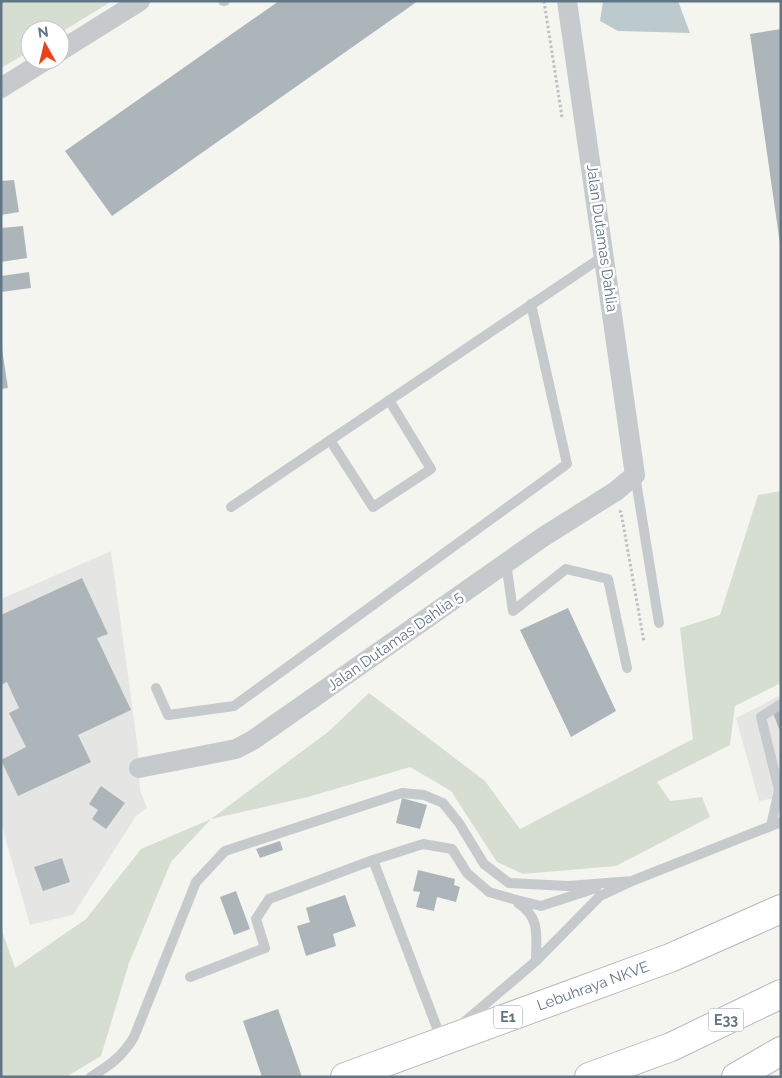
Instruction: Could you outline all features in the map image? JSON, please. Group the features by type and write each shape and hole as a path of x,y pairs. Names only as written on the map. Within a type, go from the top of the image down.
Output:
{"highway":[{"name":"Lebuhraya NKVE","path":"345,1077 670,958 781,909"},
{"name":"E33","path":"589,1077 671,1047 781,994"},
{"path":"736,1077 781,1051"}],"street":[{"path":"70,45 140,1"},
{"name":"Jalan Dutamas Dahlia","path":"567,1 605,255 635,475"},
{"path":"1,88 30,70"},
{"name":"Jalan Dutamas Dahlia 5","path":"139,768 236,749 253,740 506,563 616,491 635,475"}],"lane":[{"path":"231,506 605,255"},
{"path":"156,688 168,715 234,706 567,464 531,304"},
{"path":"330,440 373,507 431,468 389,400"},
{"path":"635,475 658,624"},
{"path":"506,563 513,611 566,569 608,579 627,668"},
{"path":"373,860 442,1041 536,961 600,896 632,880 776,824 780,790 761,717 781,704"},
{"path":"91,1077 114,1063 126,1051 134,1037 196,882 225,851 402,794 424,795 444,803 459,823 484,864 509,883 568,886 632,880"},
{"path":"190,977 265,948 256,919 269,899 373,860 423,844 452,849 467,873 489,892 512,900 541,906 611,883"},
{"path":"512,900 528,910 535,920 536,961"}],"path":[{"path":"614,510 621,512 644,642"}],"shaded area":[{"path":"1,1 112,1 70,27 70,20 20,20 20,57 1,68"},
{"path":"603,1 678,1 690,33 618,31 600,21"},
{"path":"781,491 781,683 735,706 730,745 657,782 670,801 702,797 710,817 616,866 523,874 497,862 451,791 410,767 308,797 211,819 328,732 369,693 485,781 520,829 693,739 680,628 720,615 758,495"},
{"path":"111,551 138,749 140,790 147,808 136,816 73,915 30,925 1,823 1,599"},
{"path":"781,695 781,797 759,801 736,718"},
{"path":"211,819 171,862 129,963 101,1056 66,1077 1,1077 1,928 15,968 86,919 141,849"}],"building":[{"path":"279,1 418,1 112,216 65,151"},
{"path":"781,29 781,244 780,244 750,34"},
{"path":"14,180 19,212 1,215 1,181"},
{"path":"23,226 27,258 1,262 1,228"},
{"path":"29,272 31,288 1,292 1,276"},
{"path":"1,343 8,388 1,389"},
{"path":"82,578 108,634 97,638 131,710 78,735 91,762 18,796 1,760 26,747 9,713 19,708 7,682 1,685 1,615"},
{"path":"568,608 616,711 571,737 520,630"},
{"path":"781,710 781,734 773,713"},
{"path":"101,786 125,803 106,829 92,819 98,810 89,804"},
{"path":"402,798 427,805 420,829 396,823"},
{"path":"280,841 283,850 260,858 256,849"},
{"path":"62,858 70,882 43,891 34,867"},
{"path":"418,870 455,879 454,885 460,887 456,902 437,897 434,911 416,907 420,892 413,891"},
{"path":"236,891 250,929 234,935 220,897"},
{"path":"345,895 356,926 333,934 336,946 306,956 297,926 310,922 306,908"},
{"path":"278,1009 302,1077 262,1077 243,1021"}]}
